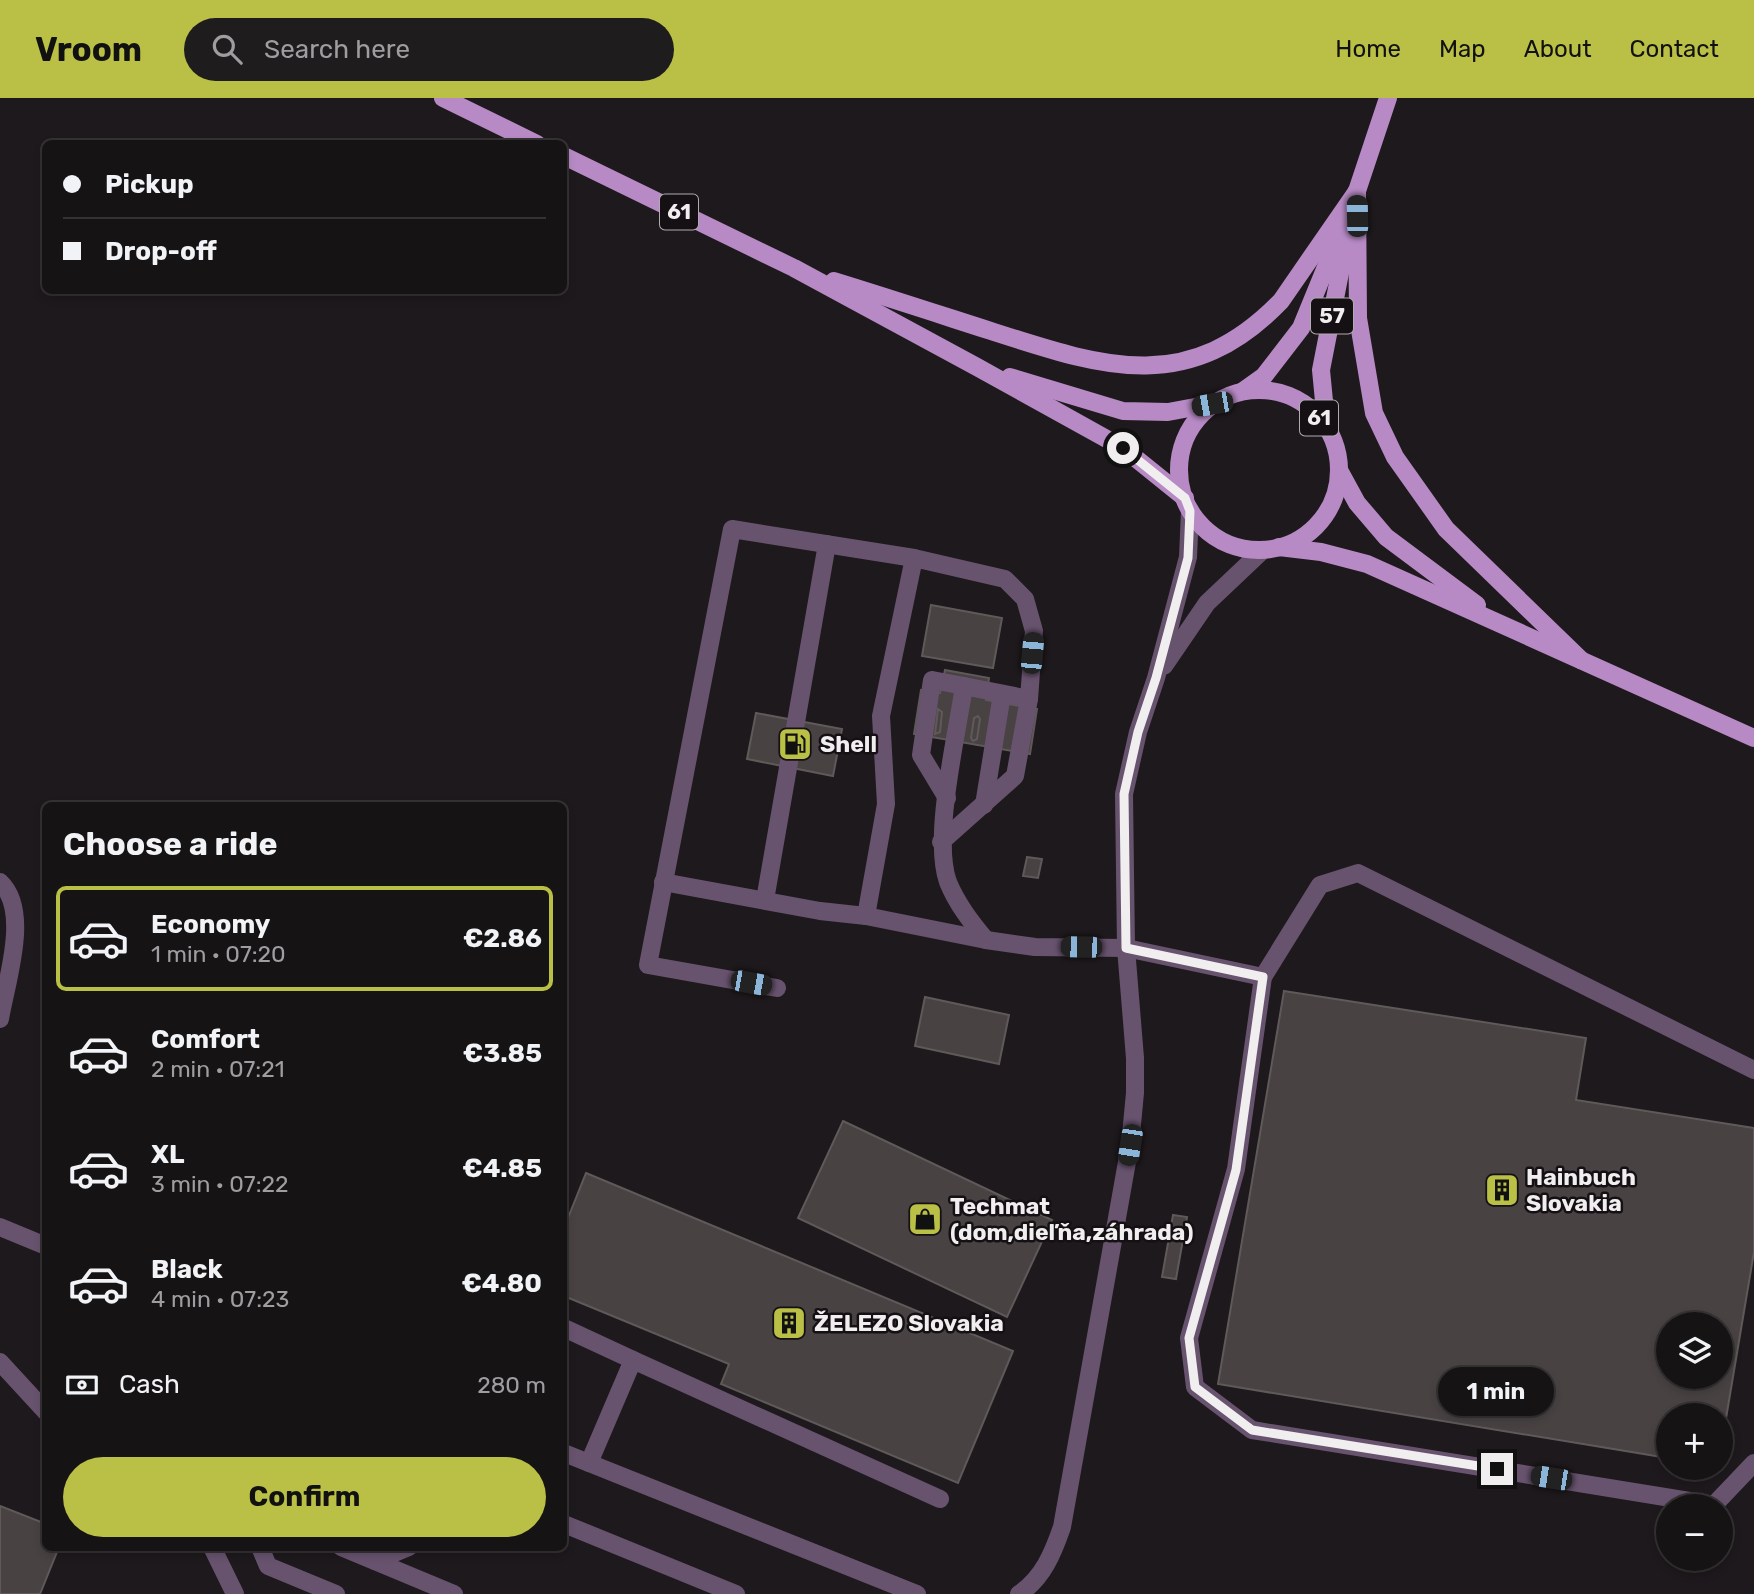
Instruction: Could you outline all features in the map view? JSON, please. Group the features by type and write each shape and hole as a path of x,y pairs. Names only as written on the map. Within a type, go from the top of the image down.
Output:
{"main road":[{"path":"443,98 529,140"},
{"name":"57","path":"1243,391 1264,376 1301,328 1357,191 1388,98"},
{"name":"61","path":"567,157 794,268 1123,448 1187,505 1208,531 1219,539 1248,549 1321,552 1367,564 1754,738"},
{"path":"794,268 1037,346 1105,364 1161,364 1220,349 1269,313 1281,300 1357,191"},
{"path":"1357,191 1358,318 1374,413 1395,457 1446,529 1581,660"},
{"name":"57","path":"1333,440 1324,401 1321,370 1357,191"},
{"name":"61","path":"977,367 1123,411 1168,412 1212,404 1243,391 1268,390 1293,397 1317,415 1333,440 1339,470 1357,503 1386,537 1505,626"},
{"name":"61","path":"1187,505 1179,471 1183,444 1200,416 1212,404"},
{"name":"61","path":"1271,549 1306,535 1317,525 1333,499 1339,470"}],"lane":[{"path":"1019,1594 1032,1585 1042,1572 1062,1527 1118,1215 1135,1093 1126,948 1124,794 1138,732 1156,678 1188,558 1187,505"},
{"path":"777,988 648,965 732,529 914,558 1004,579 1025,599 1034,631 1029,699 1015,776 941,842"},
{"path":"765,900 827,544"},
{"path":"1156,678 1207,603 1271,549"},
{"path":"866,916 886,804 881,716 914,558"},
{"path":"947,798 921,755 932,680 1029,699"},
{"path":"964,686 941,842 948,880 961,909 986,940"},
{"path":"984,804 1002,694"},
{"path":"1754,1070 1358,873 1320,885 1263,977 1236,1170 1189,1338 1195,1387 1252,1430 1714,1505 1754,1463"},
{"path":"663,881 986,940 1035,947 1126,948 1263,977"},
{"path":"0,883 12,899 17,922 0,1019"},
{"path":"0,1227 42,1243"},
{"path":"567,1329 940,1499"},
{"path":"589,1463 633,1360"},
{"path":"0,1362 42,1408"},
{"path":"567,1454 917,1594"},
{"path":"567,1525 736,1594"},
{"path":"214,1551 235,1594"},
{"path":"262,1551 268,1566 335,1594"},
{"path":"351,1551 454,1594"},
{"path":"375,1561 399,1551"}],"building":[{"path":"931,605 1002,618 993,668 922,656"},
{"path":"945,670 989,678 986,700 1037,709 1030,754 914,734 921,690 940,693"},
{"path":"938,709 942,712 940,732 935,734"},
{"name":"Shell","path":"756,713 842,729 833,776 747,759"},
{"path":"978,716 980,719 977,739 973,741 971,738 974,718"},
{"path":"1027,857 1042,859 1038,878 1023,876"},
{"name":"Hainbuch Slovakia","path":"1284,991 1586,1038 1576,1100 1754,1128 1754,1252 1733,1377 1733,1312 1656,1312 1656,1389 1731,1389 1729,1403 1656,1403 1656,1456 1218,1384"},
{"path":"925,997 1009,1015 999,1064 915,1046"},
{"name":"Techmat (dom,dieľňa,záhrada)","path":"843,1121 1052,1220 1007,1317 798,1218"},
{"name":"ŽELEZO Slovakia","path":"586,1173 1013,1351 958,1483 721,1384 729,1364 567,1297 567,1220"},
{"path":"1173,1215 1187,1217 1176,1279 1162,1277"},
{"path":"0,1506 42,1522 42,1551 57,1551 40,1594 0,1594"}],"place":[{"name":"Shell","path":"795,744"},
{"name":"Hainbuch Slovakia","path":"1502,1190"},
{"name":"Techmat (dom,dieľňa,záhrada)","path":"925,1219"},
{"name":"ŽELEZO Slovakia","path":"789,1323"}],"route":[{"path":"1123,448 1154,470 1185,498 1190,511 1188,558 1156,678 1138,732 1124,794 1126,948 1263,977 1236,1170 1189,1338 1195,1387 1252,1430 1497,1469"}]}
